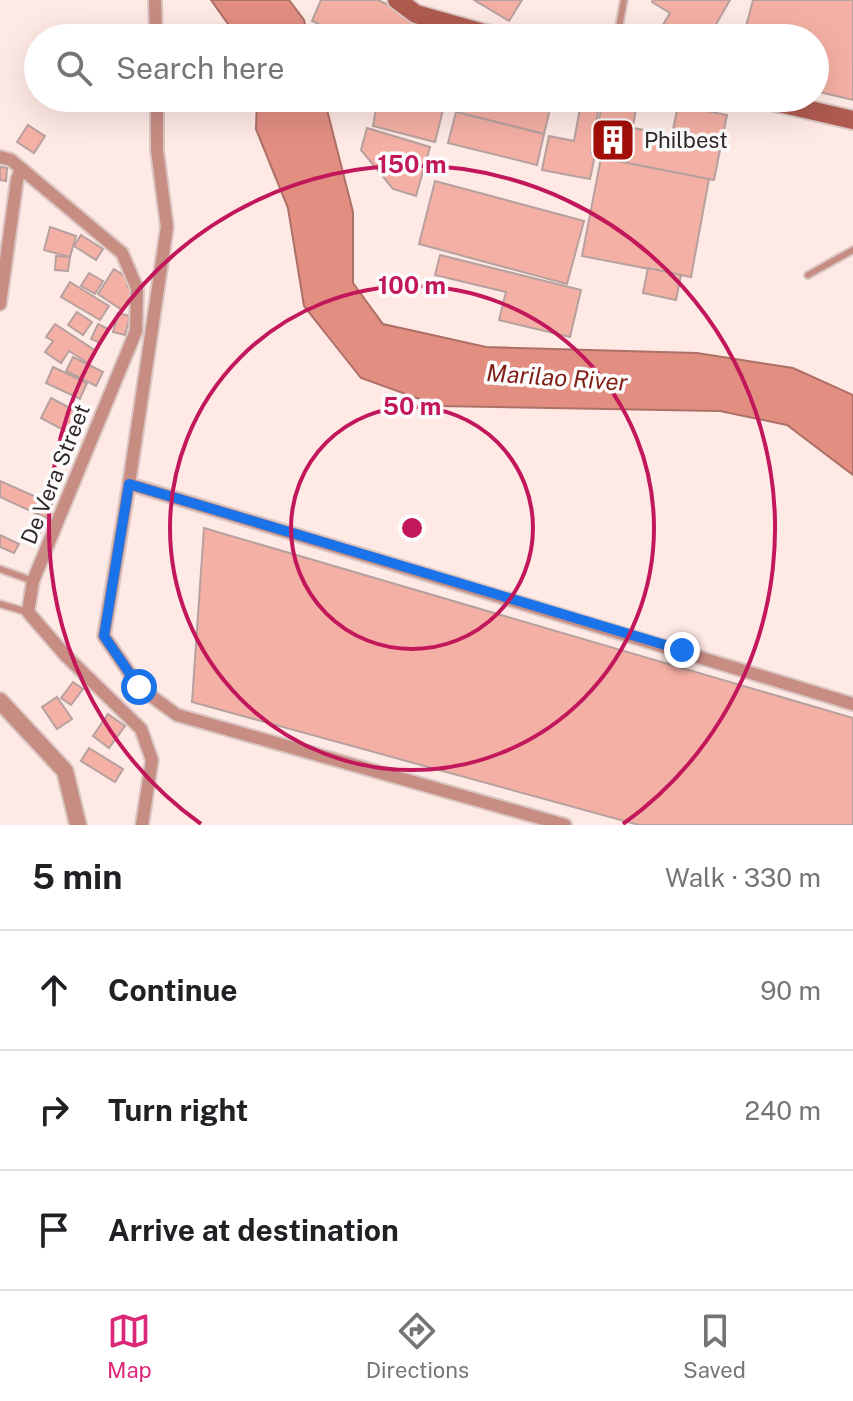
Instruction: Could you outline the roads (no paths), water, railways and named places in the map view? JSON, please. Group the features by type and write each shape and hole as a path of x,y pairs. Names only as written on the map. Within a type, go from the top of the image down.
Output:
{"main road":[{"path":"397,0 416,14 451,24"},
{"path":"818,112 853,120"}],"street":[{"path":"155,0 156,24"},
{"path":"157,112 157,150 167,227 104,636 139,687 177,715 565,825"},
{"name":"De Vera Street","path":"0,157 11,160 122,253 137,288 136,331 33,581 28,612"},
{"path":"0,304 21,169"},
{"path":"129,484 853,704"},
{"path":"28,612 66,656 141,729 152,760 142,825"},
{"path":"0,701 65,771 78,825"}],"lane":[{"path":"620,24 624,0"},
{"path":"808,275 853,250"},
{"path":"0,569 33,581"},
{"path":"0,604 28,612"}],"water":[{"path":"211,0 289,0 305,24 228,24"},
{"name":"Marilao River","path":"257,112 328,112 353,212 353,283 383,324 486,347 697,353 793,368 853,395 853,475 787,425 720,411 439,406 361,378 304,306 288,208 256,129"}],"place":[{"name":"Philbest","path":"613,140"}]}
